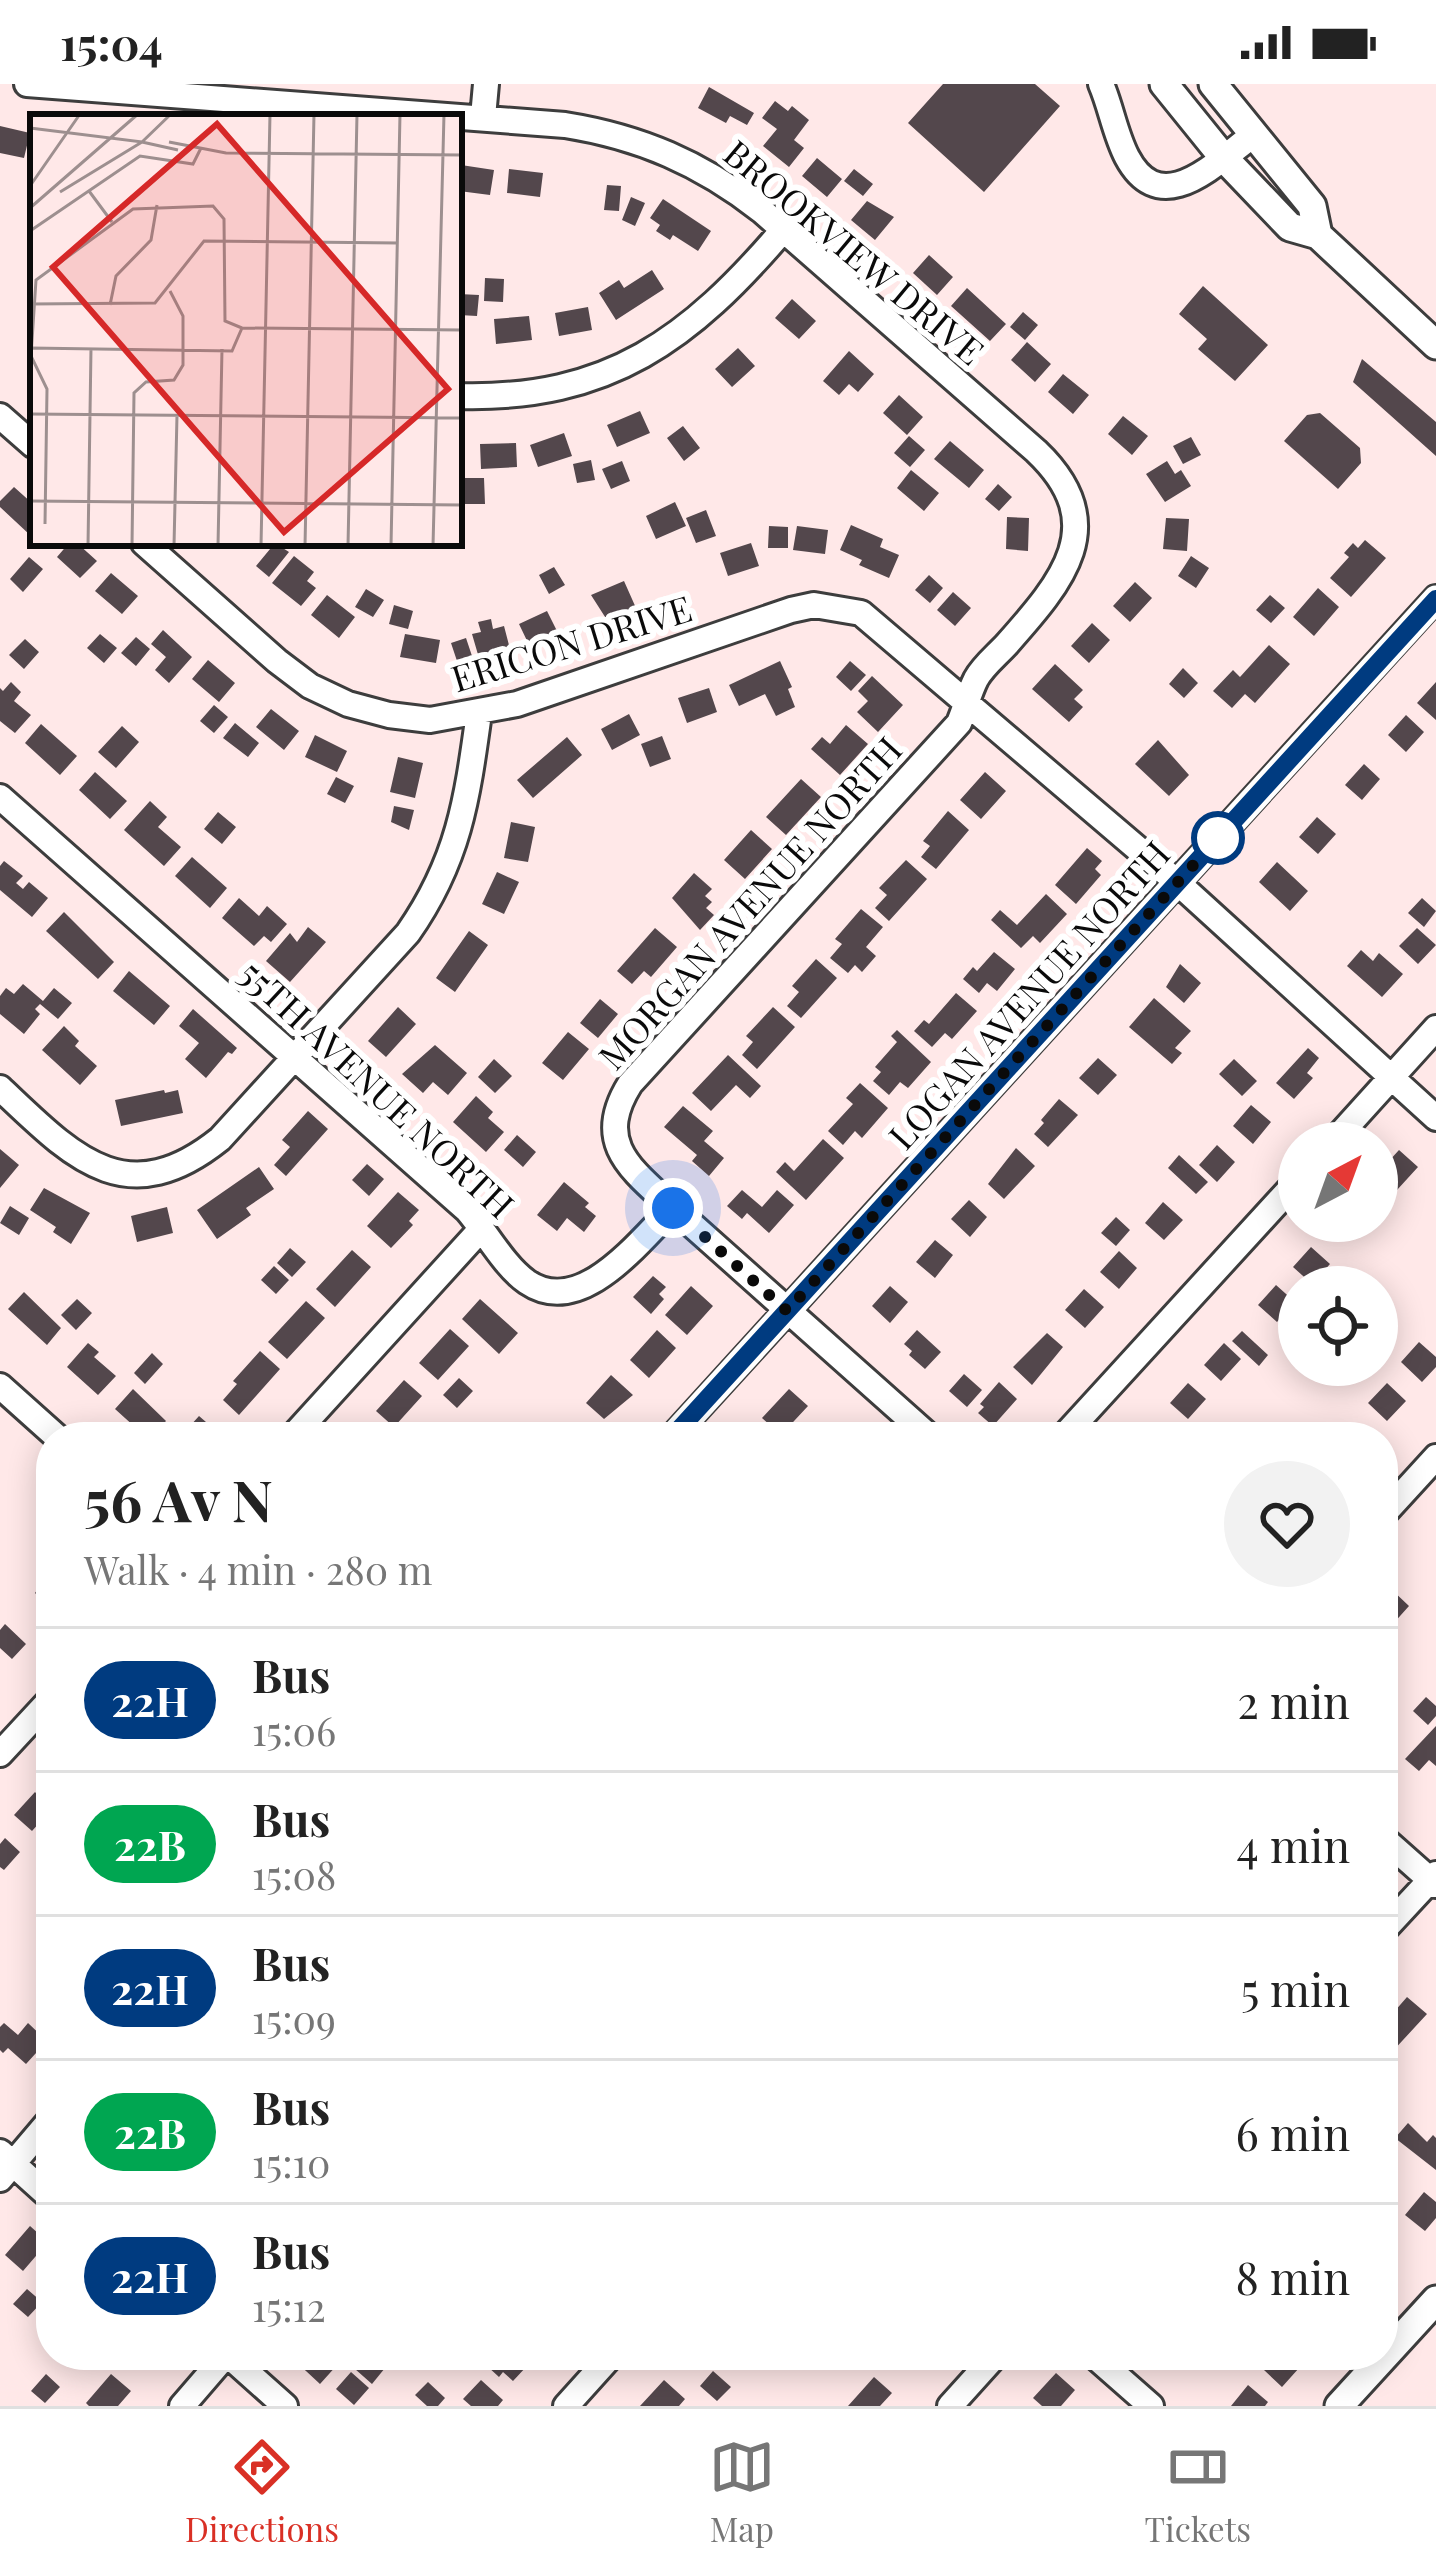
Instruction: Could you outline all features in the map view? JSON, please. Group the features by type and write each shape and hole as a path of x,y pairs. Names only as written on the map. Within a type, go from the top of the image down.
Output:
{"street":[{"name":"BROOKVIEW DRIVE","path":"27,84 442,114"},
{"path":"483,117 486,84"},
{"path":"1101,84 1127,156 1140,176 1153,185 1185,184 1252,136"},
{"path":"1163,84 1223,157 1290,227 1318,235 1436,345"},
{"path":"1213,84 1312,206 1318,235"},
{"name":"BROOKVIEW DRIVE","path":"462,115 565,124 644,142 718,178 1057,473 1071,502 1076,534 1063,577 976,677 967,703"},
{"path":"462,396 561,388 650,353 716,304 783,230"},
{"path":"0,416 30,442"},
{"name":"ERICON DRIVE","path":"147,546 310,686 348,704 430,720 479,713 814,605 862,613 1178,883 1436,1118"},
{"name":"LOGAN AVENUE NORTH","path":"686,1422 1436,598"},
{"name":"MORGAN AVENUE NORTH","path":"673,1208 639,1176 614,1141 619,1102 630,1084 959,723 967,703"},
{"path":"0,1088 86,1162 142,1174 171,1169 198,1157 295,1058 408,933 435,895 453,853 464,808 479,713"},
{"name":"55TH AVENUE NORTH","path":"0,797 467,1210 523,1279 555,1292 573,1291 602,1275 673,1208"},
{"path":"1351,1122 1436,1028"},
{"path":"1077,1422 1278,1202"},
{"path":"673,1208 913,1422"},
{"path":"306,1422 482,1228"},
{"path":"0,1387 40,1422"},
{"path":"1398,1499 1436,1457"},
{"path":"0,1754 36,1715"},
{"path":"1398,1850 1434,1879 1398,1916"},
{"path":"36,2134 4,2165 36,2187"},
{"path":"1398,2342 1436,2300"},
{"path":"182,2406 214,2370"},
{"path":"244,2370 285,2406"},
{"path":"566,2406 598,2370"},
{"path":"950,2406 982,2370"},
{"path":"1110,2370 1151,2406"},
{"path":"1339,2406 1372,2370"}],"building":[{"path":"943,84 1035,84 1060,106 984,192 908,123"},
{"path":"709,87 754,113 747,125 730,116 726,123 698,108"},
{"path":"775,101 788,111 792,106 809,120 794,140 804,148 789,167 763,146 777,129 762,118"},
{"path":"0,126 30,133 24,158 0,153"},
{"path":"817,158 842,179 827,197 802,176"},
{"path":"462,165 494,170 490,195 462,191"},
{"path":"509,169 543,173 540,197 507,193"},
{"path":"854,169 873,184 863,196 844,181"},
{"path":"607,185 621,186 619,211 604,210"},
{"path":"631,197 645,203 635,226 622,220"},
{"path":"663,199 711,231 698,251 673,235 670,240 656,231 660,225 650,218"},
{"path":"867,201 894,217 875,240 851,220"},
{"path":"929,255 953,277 937,295 913,273"},
{"path":"652,270 664,289 616,320 599,293 619,280 624,288"},
{"path":"485,278 504,279 503,302 484,301"},
{"path":"1203,286 1268,345 1235,381 1198,349 1207,339 1179,314"},
{"path":"967,288 1006,324 990,341 951,306"},
{"path":"462,294 479,295 477,316 462,315"},
{"path":"792,299 816,321 799,339 775,318"},
{"path":"588,307 592,330 559,336 555,313"},
{"path":"1023,312 1038,325 1025,340 1010,327"},
{"path":"529,316 532,340 496,344 494,319"},
{"path":"1027,342 1051,364 1035,382 1011,360"},
{"path":"738,348 755,366 732,387 715,369"},
{"path":"849,351 874,374 858,392 849,384 839,395 823,381"},
{"path":"1362,359 1436,422 1436,456 1353,382"},
{"path":"1063,374 1089,395 1073,414 1048,392"},
{"path":"899,395 923,417 907,435 883,413"},
{"path":"640,411 650,433 617,447 607,425"},
{"path":"1320,413 1360,448 1361,463 1338,489 1284,441 1307,415"},
{"path":"1123,416 1148,436 1132,455 1108,434"},
{"path":"683,426 700,448 684,461 667,438"},
{"path":"564,433 572,456 538,467 530,445"},
{"path":"909,436 925,450 910,467 894,453"},
{"path":"1191,437 1201,455 1183,464 1173,446"},
{"path":"950,441 984,470 969,488 934,459"},
{"path":"516,443 517,467 481,469 480,444"},
{"path":"591,460 595,480 577,483 573,464"},
{"path":"622,461 630,481 611,489 602,469"},
{"path":"1167,461 1175,474 1181,470 1191,486 1165,502 1146,474"},
{"path":"911,470 939,493 924,511 897,488"},
{"path":"462,478 484,478 485,504 462,504"},
{"path":"998,484 1012,497 999,511 985,499"},
{"path":"14,487 30,501 30,535 0,507"},
{"path":"675,502 686,526 656,539 646,516"},
{"path":"706,510 716,536 696,543 686,518"},
{"path":"1007,517 1029,518 1028,551 1006,549"},
{"path":"1166,518 1189,519 1187,551 1163,549"},
{"path":"851,525 883,539 880,547 899,555 889,578 840,550"},
{"path":"769,526 788,527 788,548 768,548"},
{"path":"797,526 828,530 825,554 793,550"},
{"path":"1365,540 1386,558 1351,597 1330,578 1349,557 1344,553 1353,543 1358,548"},
{"path":"751,543 759,566 728,576 720,553"},
{"path":"66,546 80,546 97,561 80,578 57,557"},
{"path":"273,546 289,552 269,577 256,566"},
{"path":"294,556 314,572 307,581 316,588 301,606 272,583"},
{"path":"1191,556 1209,568 1196,588 1178,576"},
{"path":"29,557 43,569 23,592 10,579"},
{"path":"554,567 565,585 549,594 539,575"},
{"path":"111,573 138,596 122,614 95,591"},
{"path":"929,575 943,588 930,603 915,590"},
{"path":"624,581 636,608 607,620 591,595"},
{"path":"1135,582 1152,598 1130,622 1113,606"},
{"path":"1318,588 1339,607 1314,636 1293,617"},
{"path":"366,589 384,600 373,617 355,607"},
{"path":"953,592 971,608 955,626 937,610"},
{"path":"327,595 355,617 339,638 311,615"},
{"path":"1270,595 1285,608 1271,623 1256,610"},
{"path":"394,605 413,611 408,629 389,624"},
{"path":"547,611 558,633 530,647 519,624"},
{"path":"491,619 493,629 504,626 510,649 479,658 472,634 481,632 478,622"},
{"path":"1092,623 1110,640 1089,663 1071,646"},
{"path":"163,630 192,657 169,683 155,670 166,657 151,644"},
{"path":"100,634 117,648 104,663 87,648"},
{"path":"405,634 440,640 436,663 400,657"},
{"path":"136,637 150,649 136,666 121,653"},
{"path":"466,638 478,674 463,679 451,643"},
{"path":"25,639 39,652 24,669 9,655"},
{"path":"1269,645 1290,664 1255,703 1245,694 1232,708 1213,691 1233,670 1240,677"},
{"path":"208,660 235,683 219,702 192,679"},
{"path":"780,661 795,707 776,716 765,694 739,706 729,685"},
{"path":"850,661 866,675 851,691 836,677"},
{"path":"1055,664 1083,690 1074,699 1083,707 1069,722 1032,689"},
{"path":"1183,668 1198,683 1184,698 1169,684"},
{"path":"872,676 903,705 878,732 857,712 868,701 858,691"},
{"path":"11,682 21,692 14,701 31,715 15,733 0,721 0,688 3,691"},
{"path":"1436,682 1436,720 1417,703"},
{"path":"709,688 717,712 687,723 678,698"},
{"path":"214,705 228,717 214,733 200,721"},
{"path":"271,709 299,731 284,750 256,727"},
{"path":"629,714 640,735 612,750 601,729"},
{"path":"1406,715 1424,732 1406,752 1388,735"},
{"path":"235,723 259,743 248,757 223,738"},
{"path":"41,724 77,756 60,775 25,743"},
{"path":"846,725 868,744 840,775 811,749 822,737 830,744"},
{"path":"122,726 139,742 116,768 98,752"},
{"path":"315,735 347,751 337,772 305,757"},
{"path":"662,736 671,759 650,767 641,744"},
{"path":"567,737 582,755 533,798 517,780"},
{"path":"1158,740 1189,775 1169,796 1135,764"},
{"path":"398,757 423,763 415,798 390,792"},
{"path":"1364,764 1380,779 1362,800 1345,785"},
{"path":"95,772 127,801 110,819 79,790"},
{"path":"985,772 1006,791 981,819 960,800"},
{"path":"336,777 354,786 345,803 327,794"},
{"path":"801,779 821,797 786,835 766,817"},
{"path":"150,801 167,817 158,827 181,847 164,866 124,830"},
{"path":"394,806 414,810 409,830 391,822"},
{"path":"948,811 969,830 936,869 921,857 930,846 923,841"},
{"path":"218,812 236,827 222,844 204,829"},
{"path":"1317,817 1336,834 1318,854 1299,837"},
{"path":"511,822 535,827 528,862 504,858"},
{"path":"751,830 772,849 745,879 724,860"},
{"path":"1087,848 1102,861 1095,869 1101,875 1076,904 1055,885"},
{"path":"192,857 227,888 210,908 175,876"},
{"path":"906,860 927,879 889,921 875,908 887,895 879,888"},
{"path":"4,861 23,876 16,883 23,889 29,882 48,898 32,917 0,890"},
{"path":"1277,862 1308,891 1290,911 1259,882"},
{"path":"497,872 519,882 504,914 482,904"},
{"path":"694,873 712,889 705,896 712,902 706,908 714,915 700,930 672,898"},
{"path":"1046,894 1067,914 1040,943 1033,936 1021,948 991,920 1000,910 1017,925"},
{"path":"239,898 259,916 267,906 287,924 271,942 264,936 254,946 222,918"},
{"path":"1422,898 1436,911 1424,927 1408,913"},
{"path":"861,909 883,927 866,947 876,956 862,972 855,965 848,973 830,958 842,944 835,939"},
{"path":"64,912 114,962 98,979 46,931"},
{"path":"308,927 326,942 290,982 266,961 290,933 297,942"},
{"path":"655,928 677,947 651,977 644,971 632,984 617,971"},
{"path":"1417,928 1436,945 1418,964 1399,946"},
{"path":"469,931 488,945 455,992 436,978"},
{"path":"1361,950 1373,961 1379,953 1403,974 1382,997 1347,966"},
{"path":"994,952 1015,969 997,991 987,983 979,993 963,979"},
{"path":"816,959 837,978 801,1018 787,1006 799,992 792,986"},
{"path":"1180,964 1201,983 1184,1003 1166,987"},
{"path":"129,971 170,1006 154,1025 113,991"},
{"path":"23,984 43,1001 54,988 72,1003 58,1019 40,1004 35,1009 40,1014 24,1034 0,1014 0,996 6,988 14,994"},
{"path":"956,993 977,1011 952,1039 945,1033 932,1047 914,1031 924,1020 929,1024"},
{"path":"1154,998 1191,1031 1175,1048 1182,1053 1172,1064 1129,1027"},
{"path":"600,999 618,1014 598,1038 580,1023"},
{"path":"398,1007 416,1024 386,1057 368,1041"},
{"path":"773,1007 795,1027 757,1069 742,1055 753,1042 746,1036"},
{"path":"193,1009 237,1048 206,1078 185,1059 199,1043 179,1026"},
{"path":"64,1026 79,1041 75,1046 97,1066 80,1085 42,1050"},
{"path":"897,1030 931,1062 908,1088 900,1082 889,1095 873,1081 881,1072 875,1067 897,1042 891,1036"},
{"path":"568,1032 589,1049 563,1080 542,1063"},
{"path":"435,1045 467,1073 448,1095 433,1082 423,1093 402,1074"},
{"path":"1308,1048 1319,1058 1307,1073 1313,1078 1294,1099 1276,1083"},
{"path":"728,1055 761,1086 750,1098 736,1085 711,1111 692,1093"},
{"path":"1098,1058 1117,1075 1098,1095 1079,1078"},
{"path":"494,1059 512,1076 495,1093 478,1077"},
{"path":"1234,1059 1257,1081 1242,1096 1219,1074"},
{"path":"860,1083 888,1108 862,1138 855,1131 843,1145 828,1131 853,1104 846,1098"},
{"path":"178,1090 183,1113 121,1126 115,1100"},
{"path":"476,1096 493,1112 488,1118 504,1132 486,1152 453,1122"},
{"path":"1059,1099 1078,1115 1048,1147 1034,1134"},
{"path":"1251,1105 1271,1122 1253,1144 1233,1126"},
{"path":"683,1106 713,1131 704,1141 724,1158 709,1176 692,1161 697,1155 664,1127"},
{"path":"308,1111 328,1129 286,1176 274,1165 290,1147 282,1140"},
{"path":"517,1135 536,1152 523,1167 504,1150"},
{"path":"823,1139 844,1158 806,1200 776,1172 785,1162 794,1171"},
{"path":"1217,1145 1235,1162 1217,1182 1199,1165"},
{"path":"1016,1148 1035,1166 1004,1199 988,1184"},
{"path":"0,1149 19,1165 0,1188"},
{"path":"1398,1151 1418,1167 1398,1189"},
{"path":"1179,1155 1208,1182 1196,1194 1168,1168"},
{"path":"367,1164 384,1179 369,1196 352,1180"},
{"path":"259,1167 274,1189 246,1208 251,1215 217,1239 197,1210"},
{"path":"564,1182 589,1203 585,1207 596,1216 584,1232 567,1218 557,1231 537,1215"},
{"path":"44,1188 90,1213 71,1244 30,1210"},
{"path":"742,1190 762,1207 777,1190 794,1205 769,1233 747,1213 742,1219 727,1206"},
{"path":"398,1192 419,1210 409,1221 413,1225 391,1248 367,1226"},
{"path":"969,1200 987,1217 970,1237 951,1219"},
{"path":"1163,1202 1183,1220 1164,1240 1145,1223"},
{"path":"10,1206 29,1218 19,1235 0,1223"},
{"path":"167,1207 173,1233 137,1242 131,1216"},
{"path":"1116,1217 1130,1230 1116,1246 1101,1233"},
{"path":"935,1240 953,1255 935,1278 916,1262"},
{"path":"1311,1247 1330,1264 1328,1266 1294,1266"},
{"path":"290,1248 306,1262 292,1277 277,1263"},
{"path":"352,1250 371,1267 335,1307 316,1289"},
{"path":"1119,1251 1137,1268 1119,1289 1100,1272"},
{"path":"274,1266 289,1280 276,1294 261,1280"},
{"path":"653,1276 666,1287 659,1294 664,1299 651,1314 633,1297"},
{"path":"1276,1285 1278,1287 1277,1322 1258,1305"},
{"path":"691,1286 713,1306 687,1335 665,1315"},
{"path":"890,1286 908,1302 890,1323 872,1306"},
{"path":"1084,1289 1104,1307 1085,1328 1065,1310"},
{"path":"24,1292 61,1328 47,1345 8,1309"},
{"path":"77,1299 92,1313 76,1330 61,1315"},
{"path":"480,1299 518,1333 499,1354 462,1319"},
{"path":"306,1301 325,1318 287,1359 268,1342"},
{"path":"450,1329 469,1346 438,1380 419,1363"},
{"path":"657,1330 676,1348 649,1378 630,1360"},
{"path":"917,1330 941,1352 925,1369 904,1344"},
{"path":"1242,1331 1268,1355 1259,1366 1232,1341"},
{"path":"1047,1333 1063,1347 1032,1385 1013,1367"},
{"path":"1419,1342 1436,1357 1436,1367 1422,1382 1401,1362"},
{"path":"88,1343 99,1352 94,1357 116,1376 98,1395 67,1367"},
{"path":"1224,1343 1241,1359 1221,1381 1204,1365"},
{"path":"260,1351 280,1369 239,1415 223,1400"},
{"path":"152,1353 163,1364 145,1384 134,1373"},
{"path":"964,1374 982,1390 967,1407 949,1391"},
{"path":"611,1375 633,1395 604,1419 586,1403"},
{"path":"459,1378 473,1391 457,1408 443,1395"},
{"path":"404,1380 422,1396 399,1422 388,1422 376,1411"},
{"path":"999,1382 1017,1399 997,1422 978,1413 984,1407 980,1404"},
{"path":"1188,1383 1206,1399 1188,1419 1170,1403"},
{"path":"1384,1386 1406,1401 1387,1421 1368,1403"},
{"path":"133,1389 166,1421 129,1422 115,1409"},
{"path":"789,1389 808,1406 793,1422 762,1418"},
{"path":"1398,1596 1409,1606 1398,1618"},
{"path":"5,1624 26,1644 12,1659 0,1648 0,1630"},
{"path":"1426,1697 1436,1706 1436,1716 1428,1725 1413,1711"},
{"path":"1436,1726 1436,1766 1429,1760 1419,1771 1405,1759"},
{"path":"35,1792 36,1827 32,1831 14,1815"},
{"path":"5,1838 20,1852 4,1870 0,1844"},
{"path":"1407,1997 1427,2014 1398,2045 1398,2007"},
{"path":"4,2023 18,2035 28,2023 36,2031 36,2053 26,2064 8,2048 3,2053 0,2050"},
{"path":"1408,2123 1427,2142 1433,2135 1436,2170 1398,2140"},
{"path":"1424,2192 1436,2202 1436,2218 1425,2231 1405,2215"},
{"path":"30,2226 36,2231 36,2256 23,2271 5,2255"},
{"path":"27,2289 36,2297 36,2308 28,2317 13,2304"},
{"path":"305,2370 333,2370 320,2384"},
{"path":"356,2370 383,2370 372,2384"},
{"path":"491,2370 523,2370 513,2381 503,2372 499,2377"},
{"path":"1264,2370 1297,2370 1282,2387"},
{"path":"713,2371 731,2387 717,2401 700,2386"},
{"path":"351,2372 369,2388 354,2405 336,2389"},
{"path":"1056,2373 1075,2390 1061,2406 1042,2406 1033,2398"},
{"path":"46,2374 60,2387 45,2403 31,2391"},
{"path":"111,2374 131,2391 118,2406 89,2406 86,2403"},
{"path":"874,2377 892,2393 880,2406 848,2406"},
{"path":"481,2380 503,2400 498,2406 471,2406 463,2399"},
{"path":"664,2380 685,2399 679,2406 640,2406"},
{"path":"428,2382 445,2398 438,2406 427,2406 415,2395"},
{"path":"1248,2385 1268,2402 1265,2406 1231,2406"}],"bus line":[{"name":"22H","path":"686,1422 1436,599"}],"route":[{"path":"673,1208 787,1311 1218,838"}]}
